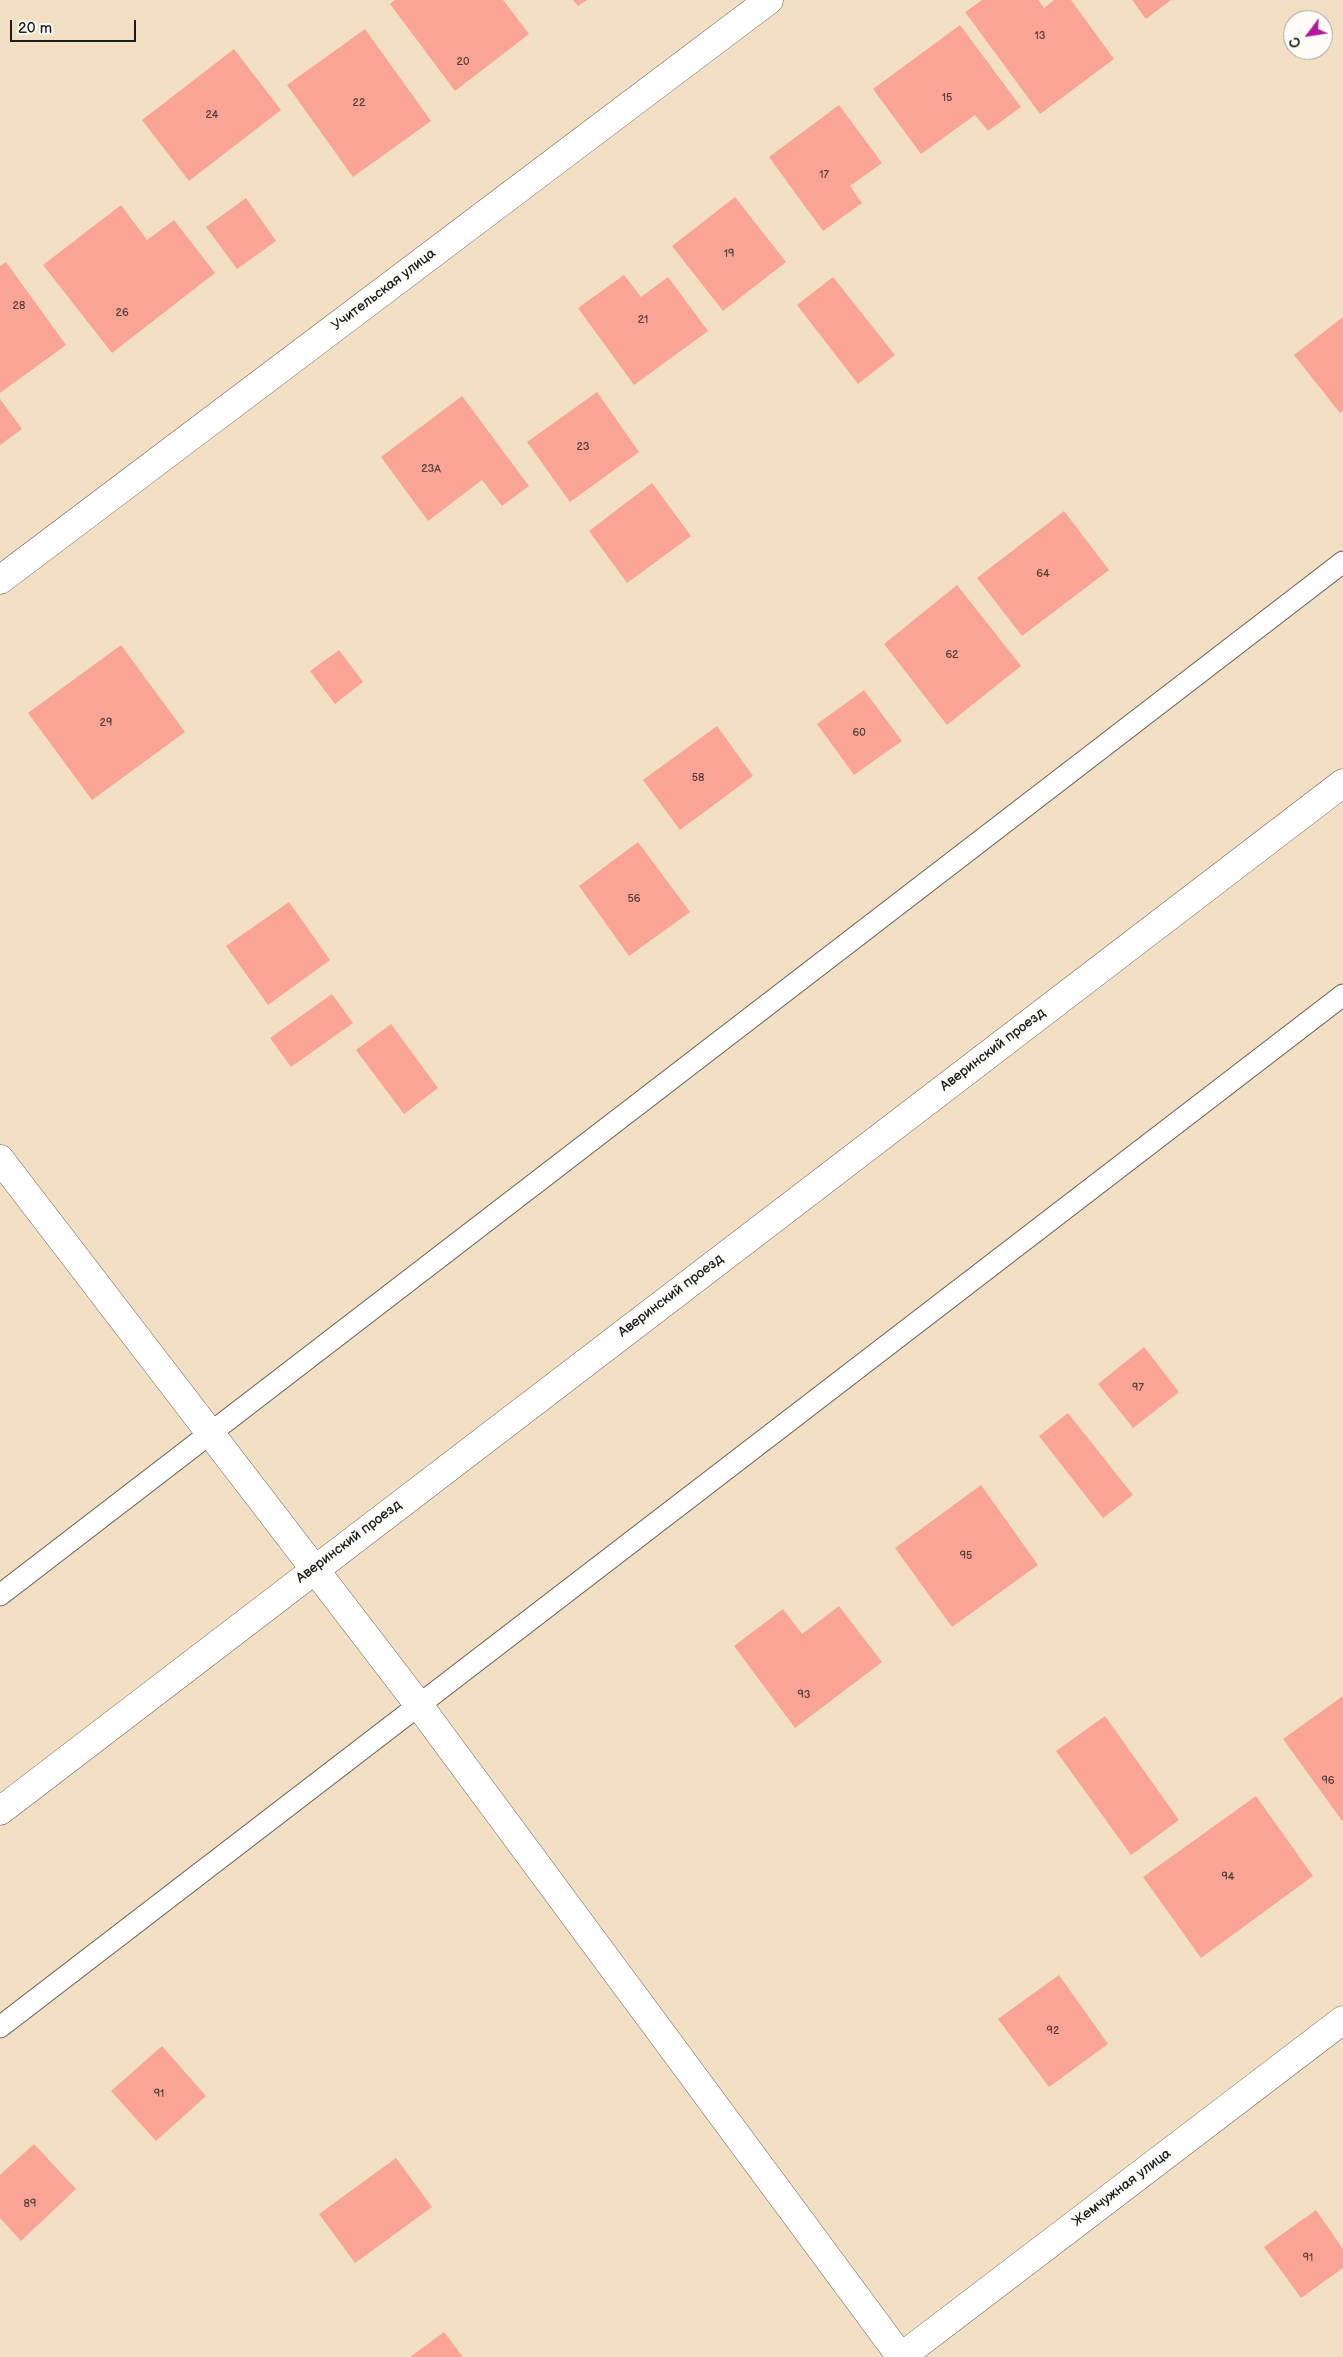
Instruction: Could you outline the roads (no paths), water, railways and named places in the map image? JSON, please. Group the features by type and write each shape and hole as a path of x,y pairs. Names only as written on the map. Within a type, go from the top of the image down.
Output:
{"street":[{"name":"Учительская улица","path":"0,580 769,0"},
{"name":"Аверинский проезд","path":"0,1811 1343,783"},
{"path":"0,1159 418,1704 901,2357"},
{"name":"Жемчужная улица","path":"901,2357 1343,2020"}],"lane":[{"path":"0,1595 1343,562"},
{"path":"0,2027 1343,994"}]}
